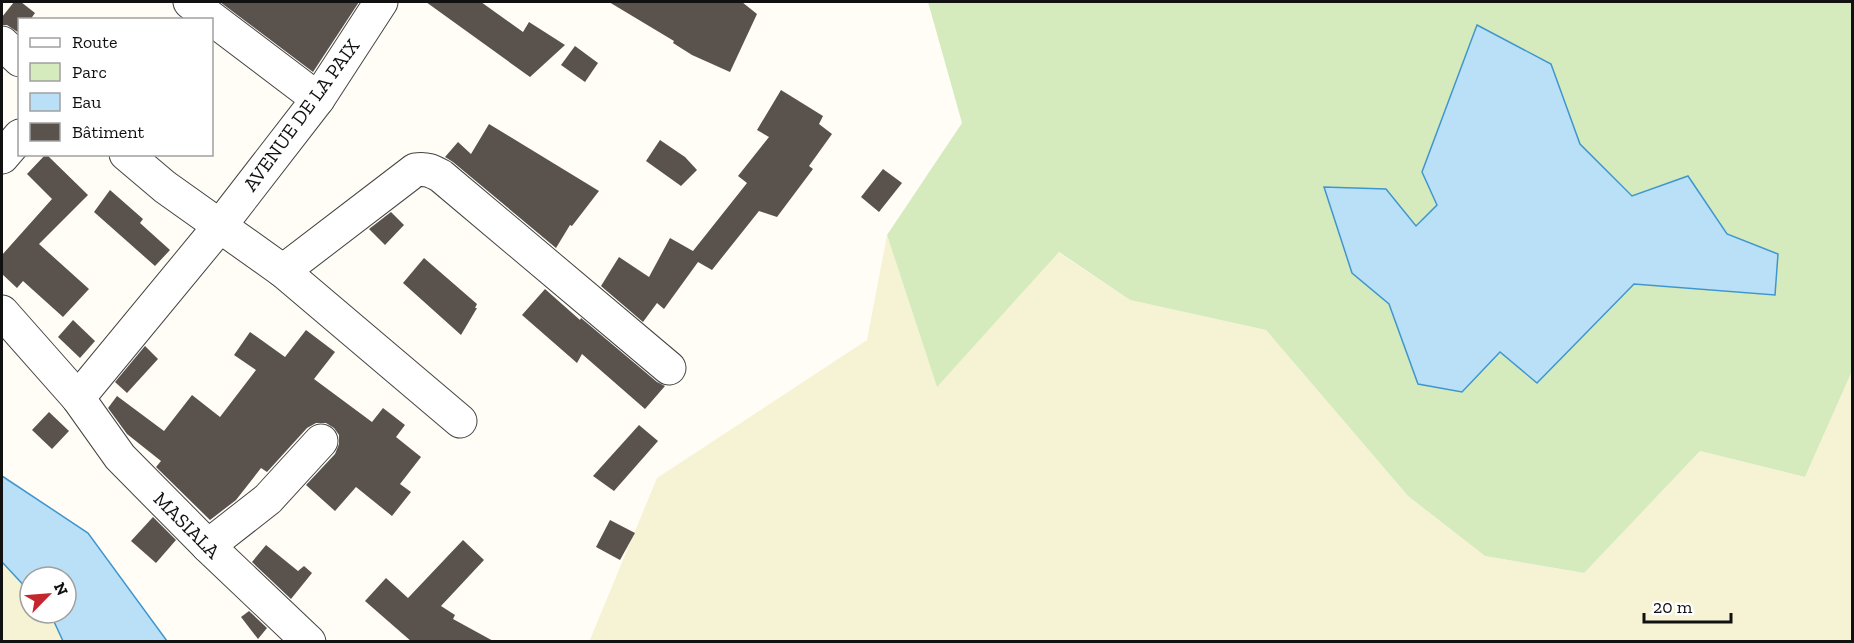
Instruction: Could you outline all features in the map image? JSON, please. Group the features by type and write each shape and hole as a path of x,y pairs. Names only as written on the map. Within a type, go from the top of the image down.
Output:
{"street":[{"path":"190,2 211,18"},
{"name":"AVENUE DE LA PAIX","path":"78,398 219,227 318,99 381,2"},
{"path":"213,19 318,99"},
{"path":"2,43 18,58"},
{"path":"2,157 18,138"},
{"path":"128,156 165,187 282,271 460,421"},
{"path":"282,271 416,170 431,170 669,368"},
{"name":"MASIALA","path":"2,312 78,398 120,457 208,546 309,642"},
{"path":"208,546 268,500 321,441"}],"shaded area":[{"path":"887,235 937,386 1058,252 1130,300 1266,330 1408,496 1485,556 1583,573 1700,451 1805,477 1852,371 1852,641 589,642 657,478 867,340"},
{"path":"2,562 18,579 18,625 56,625 63,641 2,641"}],"green space":[{"path":"928,2 1852,2 1852,371 1805,477 1700,451 1584,573 1485,556 1408,496 1266,330 1130,300 1059,252 937,387 887,235 962,123","holes":["1551,64 1580,144 1633,196 1688,176 1727,234 1778,254 1774,295 1634,284 1537,383 1500,352 1462,392 1419,384 1389,304 1352,273 1324,187 1386,189 1416,227 1437,205 1422,172"]}],"water":[{"path":"1477,25 1551,64 1580,144 1632,196 1688,176 1727,234 1778,254 1775,295 1634,284 1537,383 1500,352 1462,392 1418,384 1389,304 1352,273 1324,187 1386,189 1416,226 1437,205 1422,172"},
{"path":"2,476 88,533 167,641 63,641 56,625 78,625 78,565 18,565 18,579 2,562"}],"building":[{"path":"14,2 21,2 35,13 31,18 18,18 18,32 7,25 2,25 2,17"},
{"path":"220,2 359,2 313,72"},
{"path":"426,2 481,2 523,32 529,22 565,45 530,77"},
{"path":"609,2 742,2 757,14 730,72 692,55 673,43 674,41"},
{"path":"575,46 598,63 585,82 561,65"},
{"path":"781,90 823,116 819,124 832,134 809,166 813,169 777,217 759,211 712,270 698,262 664,309 657,303 643,322 601,286 619,257 649,277 670,238 693,251 747,183 738,176 769,137 757,130"},
{"path":"489,124 599,191 572,226 570,225 556,248 445,157 458,142 471,154"},
{"path":"660,140 685,157 697,170 681,186 646,161"},
{"path":"44,156 48,156 88,195 39,244 89,289 63,317 23,281 17,288 2,274 2,255 52,199 27,174"},
{"path":"883,169 902,183 879,212 861,197"},
{"path":"110,190 143,219 140,223 170,250 155,266 94,212"},
{"path":"391,212 404,225 385,245 369,229"},
{"path":"424,258 477,304 475,308 477,308 461,335 403,283"},
{"path":"545,289 580,320 581,318 657,382 665,386 645,409 582,354 577,363 522,315"},
{"path":"73,320 95,341 80,358 58,337"},
{"path":"306,330 335,352 314,379 372,422 383,408 405,425 396,437 421,457 400,484 411,492 392,516 356,487 335,511 306,485 335,454 339,444 339,435 334,428 326,423 316,423 307,428 267,472 261,468 236,500 210,520 156,467 161,461 127,434 108,408 117,396 164,431 192,395 220,417 256,370 234,355 250,332 285,357"},
{"path":"145,346 158,359 127,393 115,382"},
{"path":"49,412 69,431 52,449 32,430"},
{"path":"639,425 658,441 614,491 593,476"},
{"path":"153,517 176,540 156,563 131,541"},
{"path":"610,520 635,533 620,560 596,547"},
{"path":"463,540 484,560 441,606 455,615 453,619 495,642 412,642 365,601 386,578 408,598"},
{"path":"266,545 298,571 304,566 312,573 291,599 252,562"},
{"path":"249,611 267,628 258,639 241,617"}]}
